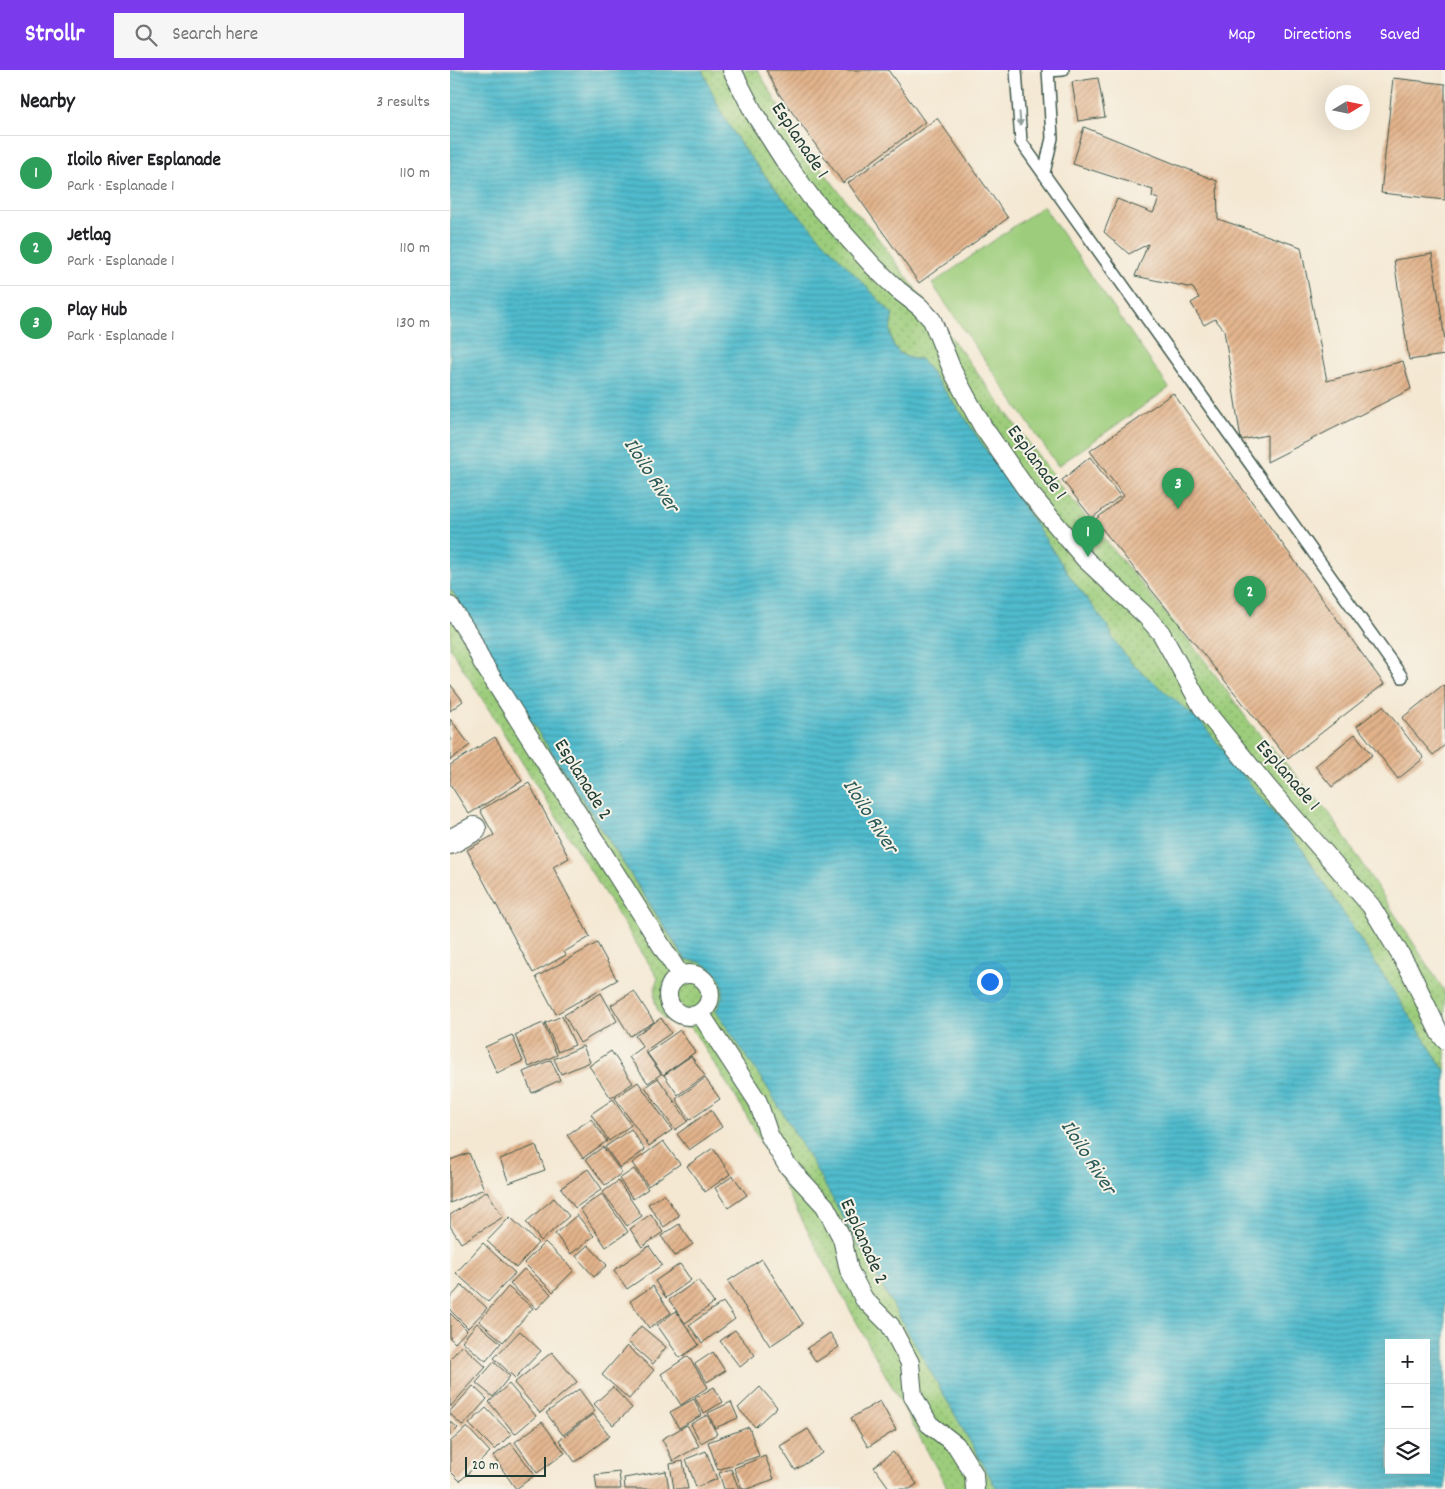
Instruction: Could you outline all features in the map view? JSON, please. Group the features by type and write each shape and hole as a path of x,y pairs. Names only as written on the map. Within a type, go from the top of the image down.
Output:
{"street":[{"name":"Esplanade 1","path":"732,70 754,113 810,196 874,267 898,290 920,307 932,320 953,372 969,402 983,427 1027,490 1085,560 1147,617 1161,633 1202,707 1268,788 1371,906 1409,969 1439,1032 1445,1040"},
{"name":"Esplanade 2","path":"450,606 470,636 487,670 680,976"},
{"path":"450,842 474,830"},
{"path":"694,974 701,977 706,983 709,989 709,996 707,1004 700,1012 696,1015 685,1015 673,1009 668,990 675,979 680,976 694,974"},
{"name":"Esplanade 2","path":"700,1012 758,1102 769,1135 787,1166 825,1206 842,1238 849,1270 864,1299 890,1325 910,1363 913,1396 929,1424 956,1445 974,1474 975,1489"}],"lane":[{"path":"1016,70 1021,142 1402,677"},
{"path":"1044,173 1052,138 1048,70 1063,70"}],"green space":[{"path":"702,70 758,70 793,131 850,206 869,226 1062,488 1203,658 1250,723 1330,814 1445,992 1445,1071 1302,849 1132,664 1113,639 1109,628 1071,578 967,421 921,359 913,359 901,354 891,338 891,323 784,199 741,145 722,114"},
{"path":"1043,206 1169,388 1058,466 932,284"},
{"path":"450,588 478,631 490,659 685,960 704,964 710,967 718,976 723,992 717,1012 767,1087 809,1157 997,1489 948,1489 743,1109 691,1027 681,1027 672,1024 660,1013 654,997 658,978 450,648"}],"water":[{"name":"Iloilo River","path":"450,70 702,70 722,114 741,145 784,199 893,315 890,332 891,339 898,352 904,356 921,359 967,421 1071,578 1109,628 1113,639 1132,664 1201,722 1302,849 1445,1071 1445,1489 997,1489 809,1157 767,1087 716,1011 723,992 718,976 710,967 704,964 686,960 490,659 478,631 450,588"}],"building":[{"path":"766,70 888,70 925,122 843,183 779,94"},
{"path":"1098,78 1105,117 1078,121 1072,82"},
{"path":"1393,78 1445,84 1445,200 1381,193"},
{"path":"937,118 1008,218 919,283 848,183"},
{"path":"1084,127 1217,181 1218,219 1301,247 1327,381 1403,361 1411,389 1267,462 1267,435 1241,440 1224,330 1215,319 1204,325 1191,303 1199,298 1193,288 1135,276 1148,244 1129,254 1104,232 1117,199 1153,213 1159,199 1152,197 1153,190 1073,164"},
{"path":"1432,254 1445,340 1445,355 1409,360 1394,260"},
{"path":"1173,393 1384,684 1288,759 1095,520 1124,496 1090,451"},
{"path":"1090,457 1120,496 1092,518 1062,480"},
{"path":"450,684 463,701 450,711"},
{"path":"1443,685 1445,687 1445,745 1433,755 1402,718"},
{"path":"1383,706 1424,758 1398,779 1357,726"},
{"path":"450,719 470,745 450,760"},
{"path":"1355,734 1372,755 1332,787 1315,766"},
{"path":"495,737 522,781 469,814 450,784 450,765"},
{"path":"529,783 569,858 553,867 590,937 564,952 566,955 533,973 467,850 494,835 480,810"},
{"path":"597,943 617,980 556,1014 536,977"},
{"path":"634,991 654,1022 630,1036 611,1005"},
{"path":"601,993 617,1021 580,1043 564,1015"},
{"path":"562,1016 575,1045 558,1052 545,1023"},
{"path":"661,1018 671,1033 645,1051 661,1074 648,1083 629,1057 643,1047 635,1036"},
{"path":"543,1023 557,1055 529,1067 515,1035"},
{"path":"680,1030 695,1052 663,1075 647,1053"},
{"path":"512,1035 523,1061 497,1073 485,1047"},
{"path":"583,1046 590,1062 561,1074 554,1059"},
{"path":"611,1051 633,1083 611,1098 589,1066"},
{"path":"691,1056 705,1076 678,1095 664,1075"},
{"path":"551,1060 560,1080 532,1093 523,1072"},
{"path":"658,1078 688,1121 675,1130 645,1087"},
{"path":"705,1078 720,1099 690,1120 676,1099"},
{"path":"638,1082 672,1130 649,1146 615,1098"},
{"path":"613,1099 631,1125 609,1141 591,1114"},
{"path":"711,1110 722,1127 689,1150 677,1134"},
{"path":"591,1119 607,1141 583,1158 567,1135"},
{"path":"631,1129 645,1150 620,1168 605,1147"},
{"path":"663,1141 680,1164 648,1186 632,1163"},
{"path":"536,1145 545,1170 509,1183 500,1159"},
{"path":"603,1147 622,1173 605,1185 586,1159"},
{"path":"713,1148 730,1174 705,1192 687,1166"},
{"path":"469,1153 484,1189 450,1203 450,1160"},
{"path":"588,1169 602,1189 575,1208 561,1188"},
{"path":"634,1169 648,1189 633,1199 619,1179"},
{"path":"733,1176 747,1195 728,1208 715,1188"},
{"path":"618,1181 642,1216 627,1226 603,1192"},
{"path":"487,1191 503,1217 461,1243 450,1226 450,1215"},
{"path":"602,1194 628,1232 606,1247 580,1209"},
{"path":"664,1194 679,1216 664,1227 648,1204"},
{"path":"554,1198 569,1216 541,1241 526,1222"},
{"path":"651,1214 663,1232 642,1247 630,1229"},
{"path":"577,1215 594,1236 571,1254 555,1234"},
{"path":"510,1217 538,1243 516,1268 487,1241"},
{"path":"679,1224 693,1244 675,1256 661,1236"},
{"path":"545,1242 574,1270 553,1292 524,1263"},
{"path":"483,1243 515,1273 488,1302 456,1273"},
{"path":"588,1245 607,1265 594,1277 576,1256"},
{"path":"649,1246 662,1265 627,1289 614,1270"},
{"path":"762,1259 803,1324 770,1346 728,1281"},
{"path":"680,1264 691,1280 666,1298 655,1281"},
{"path":"524,1269 551,1294 537,1309 510,1284"},
{"path":"698,1280 714,1303 685,1323 669,1300"},
{"path":"462,1285 487,1308 468,1328 450,1310 450,1298"},
{"path":"653,1286 671,1313 649,1328 630,1301"},
{"path":"508,1287 533,1308 503,1342 479,1321"},
{"path":"723,1302 735,1319 702,1343 689,1325"},
{"path":"676,1311 699,1345 680,1358 657,1325"},
{"path":"450,1313 467,1330 455,1343 450,1338"},
{"path":"477,1323 501,1343 486,1361 462,1341"},
{"path":"641,1326 666,1347 653,1364 628,1342"},
{"path":"735,1330 755,1355 740,1367 720,1341"},
{"path":"520,1331 541,1351 515,1378 494,1358"},
{"path":"830,1333 839,1347 816,1362 807,1348"},
{"path":"462,1345 486,1367 450,1407 450,1359"},
{"path":"627,1346 654,1370 629,1399 602,1375"},
{"path":"552,1352 577,1382 540,1413 514,1383"},
{"path":"713,1352 725,1371 707,1382 695,1364"},
{"path":"688,1356 708,1387 681,1405 661,1374"},
{"path":"494,1362 510,1376 493,1397 476,1383"},
{"path":"509,1384 536,1416 515,1434 489,1402"},
{"path":"473,1386 487,1399 463,1426 450,1414 450,1411"},
{"path":"613,1387 632,1408 613,1425 594,1404"},
{"path":"714,1387 723,1402 704,1413 695,1398"},
{"path":"760,1387 777,1407 755,1427 738,1408"},
{"path":"579,1389 595,1411 563,1435 546,1413"},
{"path":"694,1399 702,1415 679,1428 670,1412"},
{"path":"880,1401 896,1430 868,1447 851,1418"},
{"path":"731,1402 738,1418 715,1428 708,1413"},
{"path":"486,1408 511,1434 495,1450 469,1424"},
{"path":"593,1414 610,1436 575,1462 559,1440"},
{"path":"707,1415 717,1434 701,1443 691,1424"},
{"path":"450,1421 458,1428 450,1436"},
{"path":"542,1422 565,1453 537,1473 515,1442"},
{"path":"687,1425 699,1446 673,1461 662,1439"},
{"path":"467,1427 490,1452 460,1481 450,1471 450,1442"},
{"path":"749,1427 759,1456 718,1470 708,1442"},
{"path":"808,1429 823,1453 795,1470 780,1446"},
{"path":"511,1443 535,1475 516,1489 493,1456"},
{"path":"706,1451 717,1479 696,1487 686,1459"},
{"path":"893,1452 917,1484 910,1489 890,1489 874,1467"},
{"path":"765,1456 774,1479 742,1489 734,1468"},
{"path":"683,1461 688,1489 674,1489 670,1464"},
{"path":"731,1469 739,1489 724,1489 719,1473"},
{"path":"666,1471 669,1489 625,1489 624,1478"},
{"path":"619,1472 621,1489 597,1489 595,1475"}],"place":[{"name":"Play Hub","path":"1178,509"},
{"name":"Iloilo River Esplanade","path":"1088,557"},
{"name":"Jetlag","path":"1250,617"}]}
